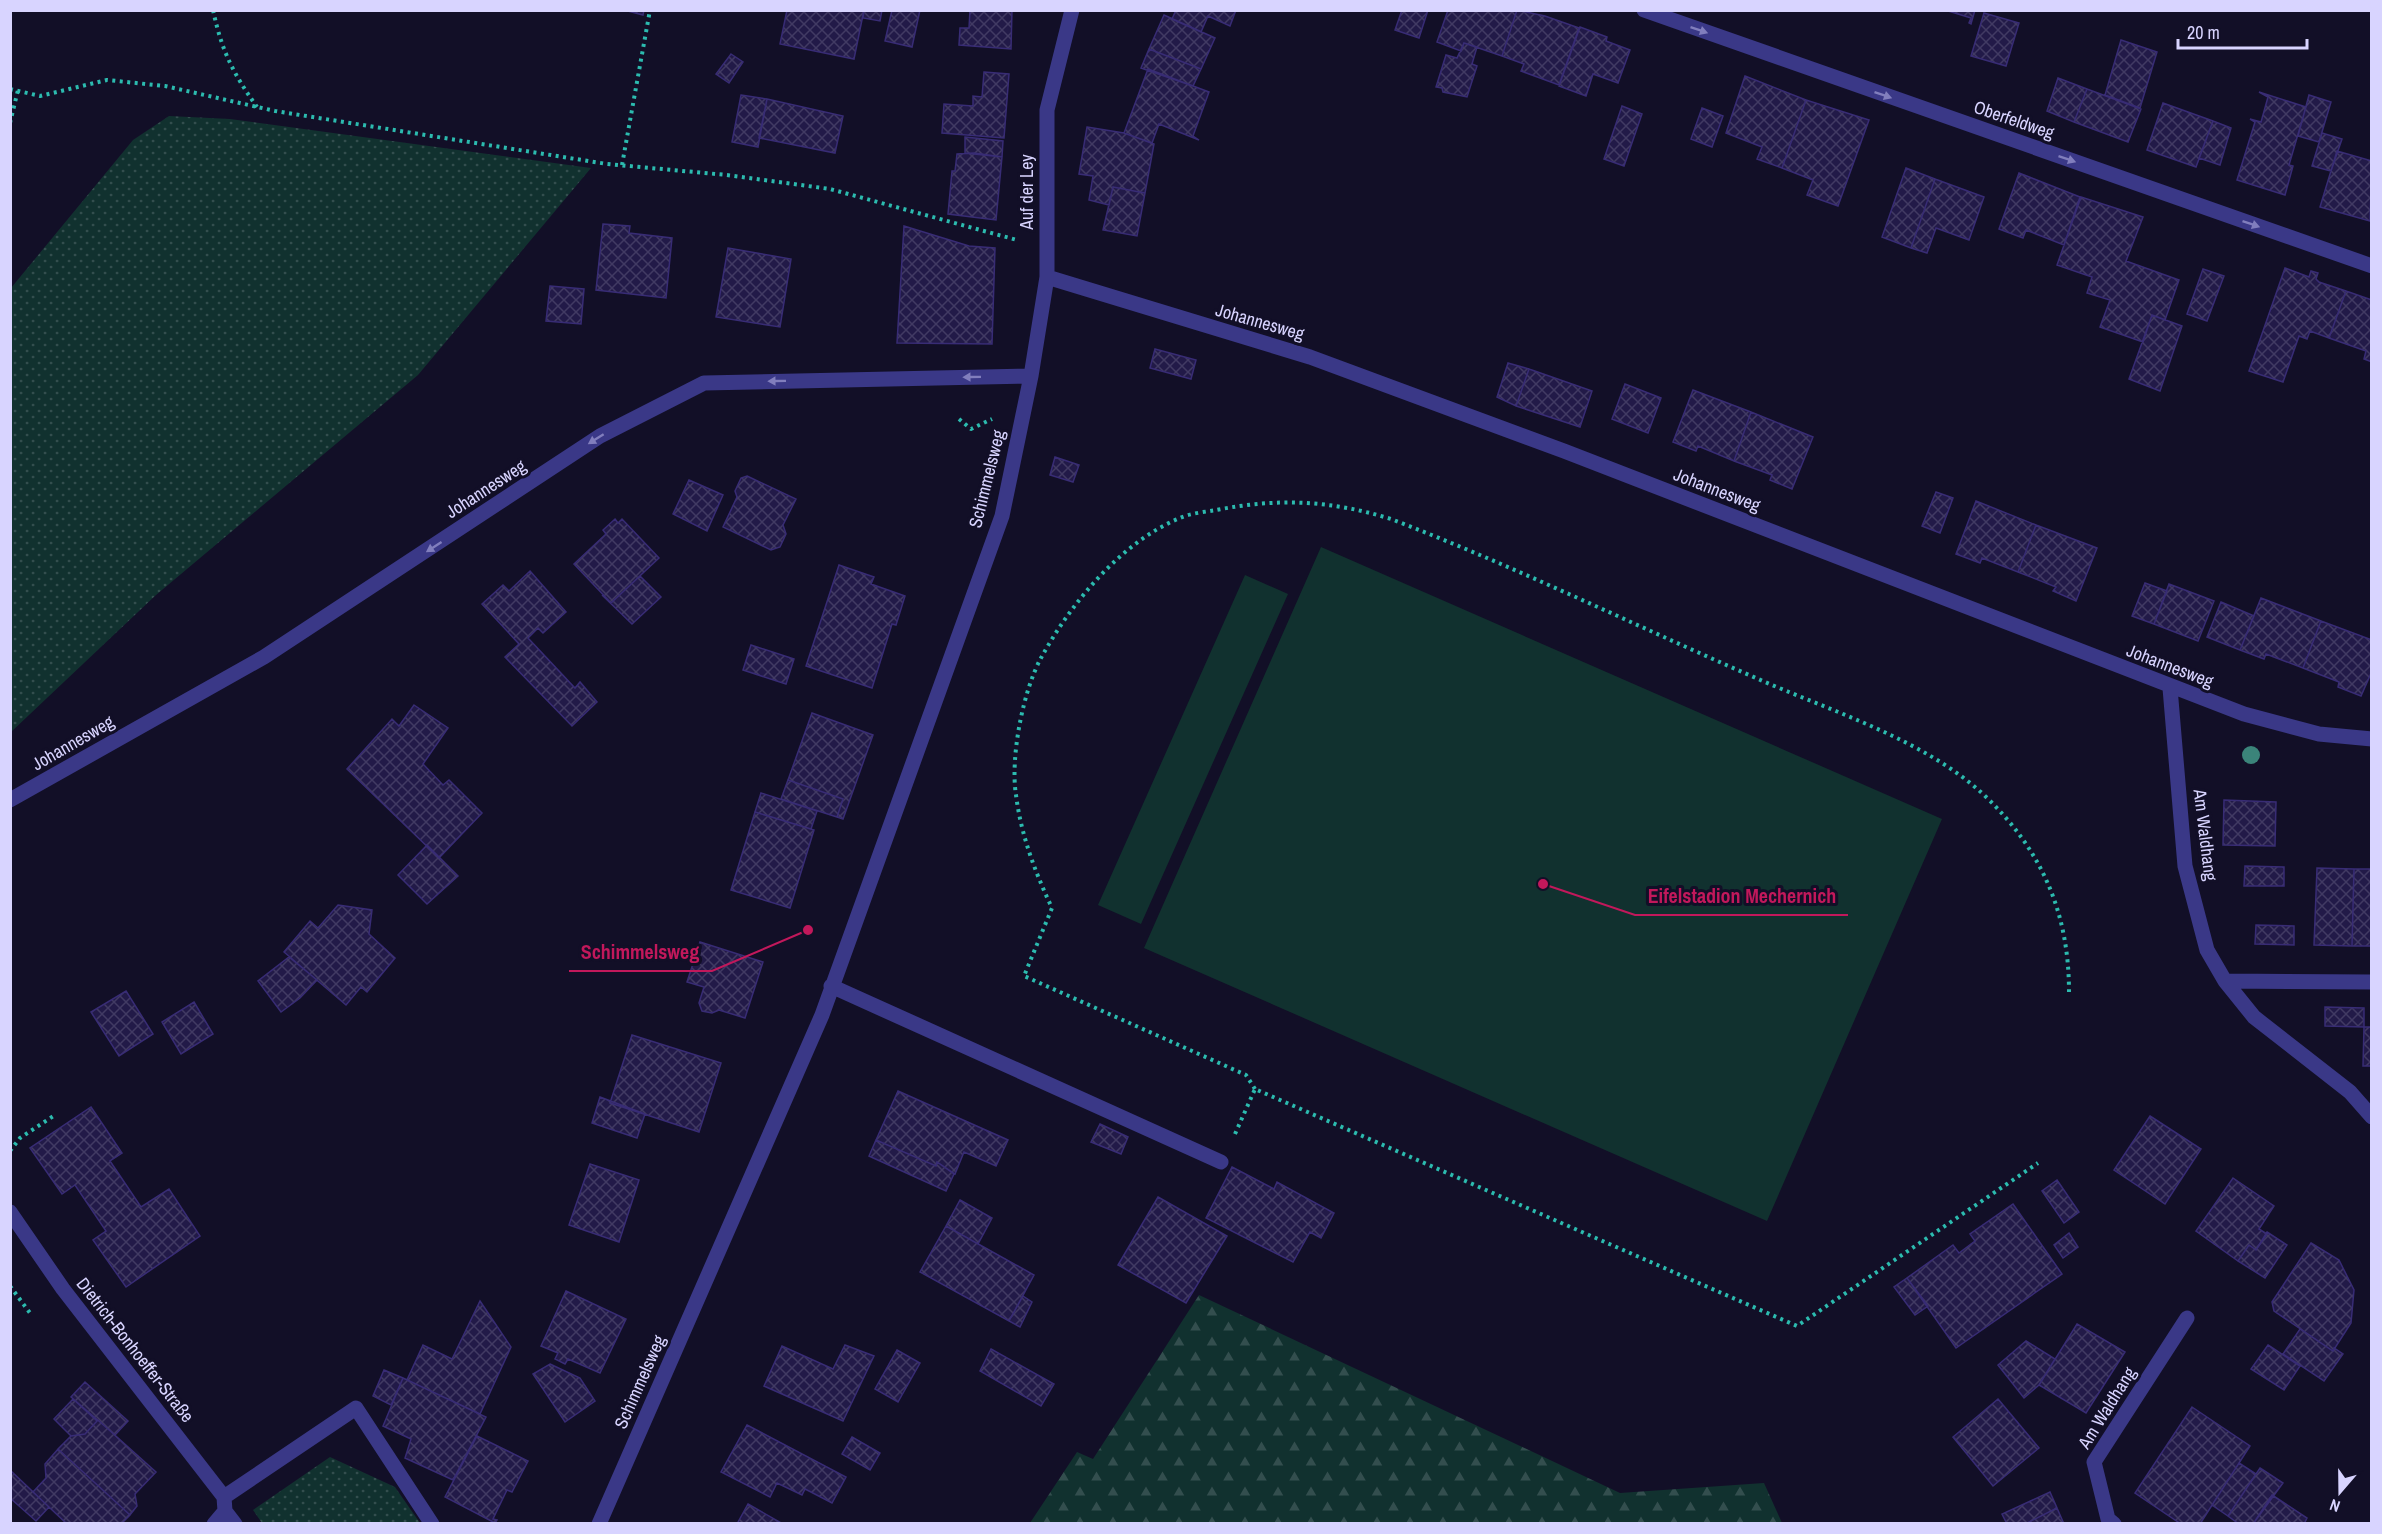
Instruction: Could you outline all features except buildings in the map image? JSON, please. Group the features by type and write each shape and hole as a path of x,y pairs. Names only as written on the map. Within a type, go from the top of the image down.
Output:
{"street":[{"name":"Auf der Ley","path":"1031,376 1047,277 1047,110 1072,10"},
{"name":"Oberfeldweg","path":"1644,10 2372,266"},
{"name":"Johannesweg","path":"1047,277 1310,357 1564,451 2170,688 2244,714 2308,731 2372,739"},
{"name":"Johannesweg","path":"10,800 264,657 600,436 704,382 1031,376"},
{"name":"Schimmelsweg","path":"599,1524 822,1015 1002,516 1031,376"},
{"name":"Am Waldhang","path":"2170,688 2185,866 2207,950 2225,981 2254,1017 2350,1092 2372,1117"},
{"path":"2225,981 2372,982"},
{"path":"831,986 1221,1162"},
{"name":"Dietrich-Bonhoeffer-Straße","path":"10,1212 63,1289 225,1504 235,1524"},
{"name":"Am Waldhang","path":"2114,1524 2108,1519 2094,1462 2187,1318"},
{"path":"214,1524 225,1504 356,1408 432,1524"}],"path":[{"path":"213,10 219,35 233,73 258,108"},
{"path":"622,165 650,10"},
{"path":"10,89 40,96 107,80 165,86 258,108 622,165 727,175 830,189 1047,246"},
{"path":"10,123 18,90"},
{"path":"959,419 971,429 998,416"},
{"path":"2038,1163 1797,1326 1255,1089 1246,1075 1024,976 1052,908 1034,870 1015,793 1017,751 1026,700 1040,660 1066,618 1111,567 1138,542 1181,517 1253,503 1283,501 1350,506 1410,526 1863,724 1957,772 2012,823 2042,870 2059,905 2069,957 2069,992"},
{"path":"1232,1140 1255,1089"},
{"path":"10,1151 20,1138 55,1115"},
{"path":"10,1286 30,1313"}],"green space":[{"path":"169,116 230,119 591,168 418,375 156,595 11,732 11,288 133,140"},
{"path":"1321,547 1942,819 1767,1221 1144,948"},
{"path":"1245,575 1288,594 1141,924 1098,905"},
{"path":"1199,1295 1620,1493 1764,1483 1782,1523 1030,1523 1077,1452 1093,1459"},
{"path":"330,1457 395,1487 420,1523 262,1523 253,1510"}],"place":[{"name":"Eifelstadion Mechernich","path":"1543,884"},
{"name":"Schimmelsweg","path":"808,930"}]}
